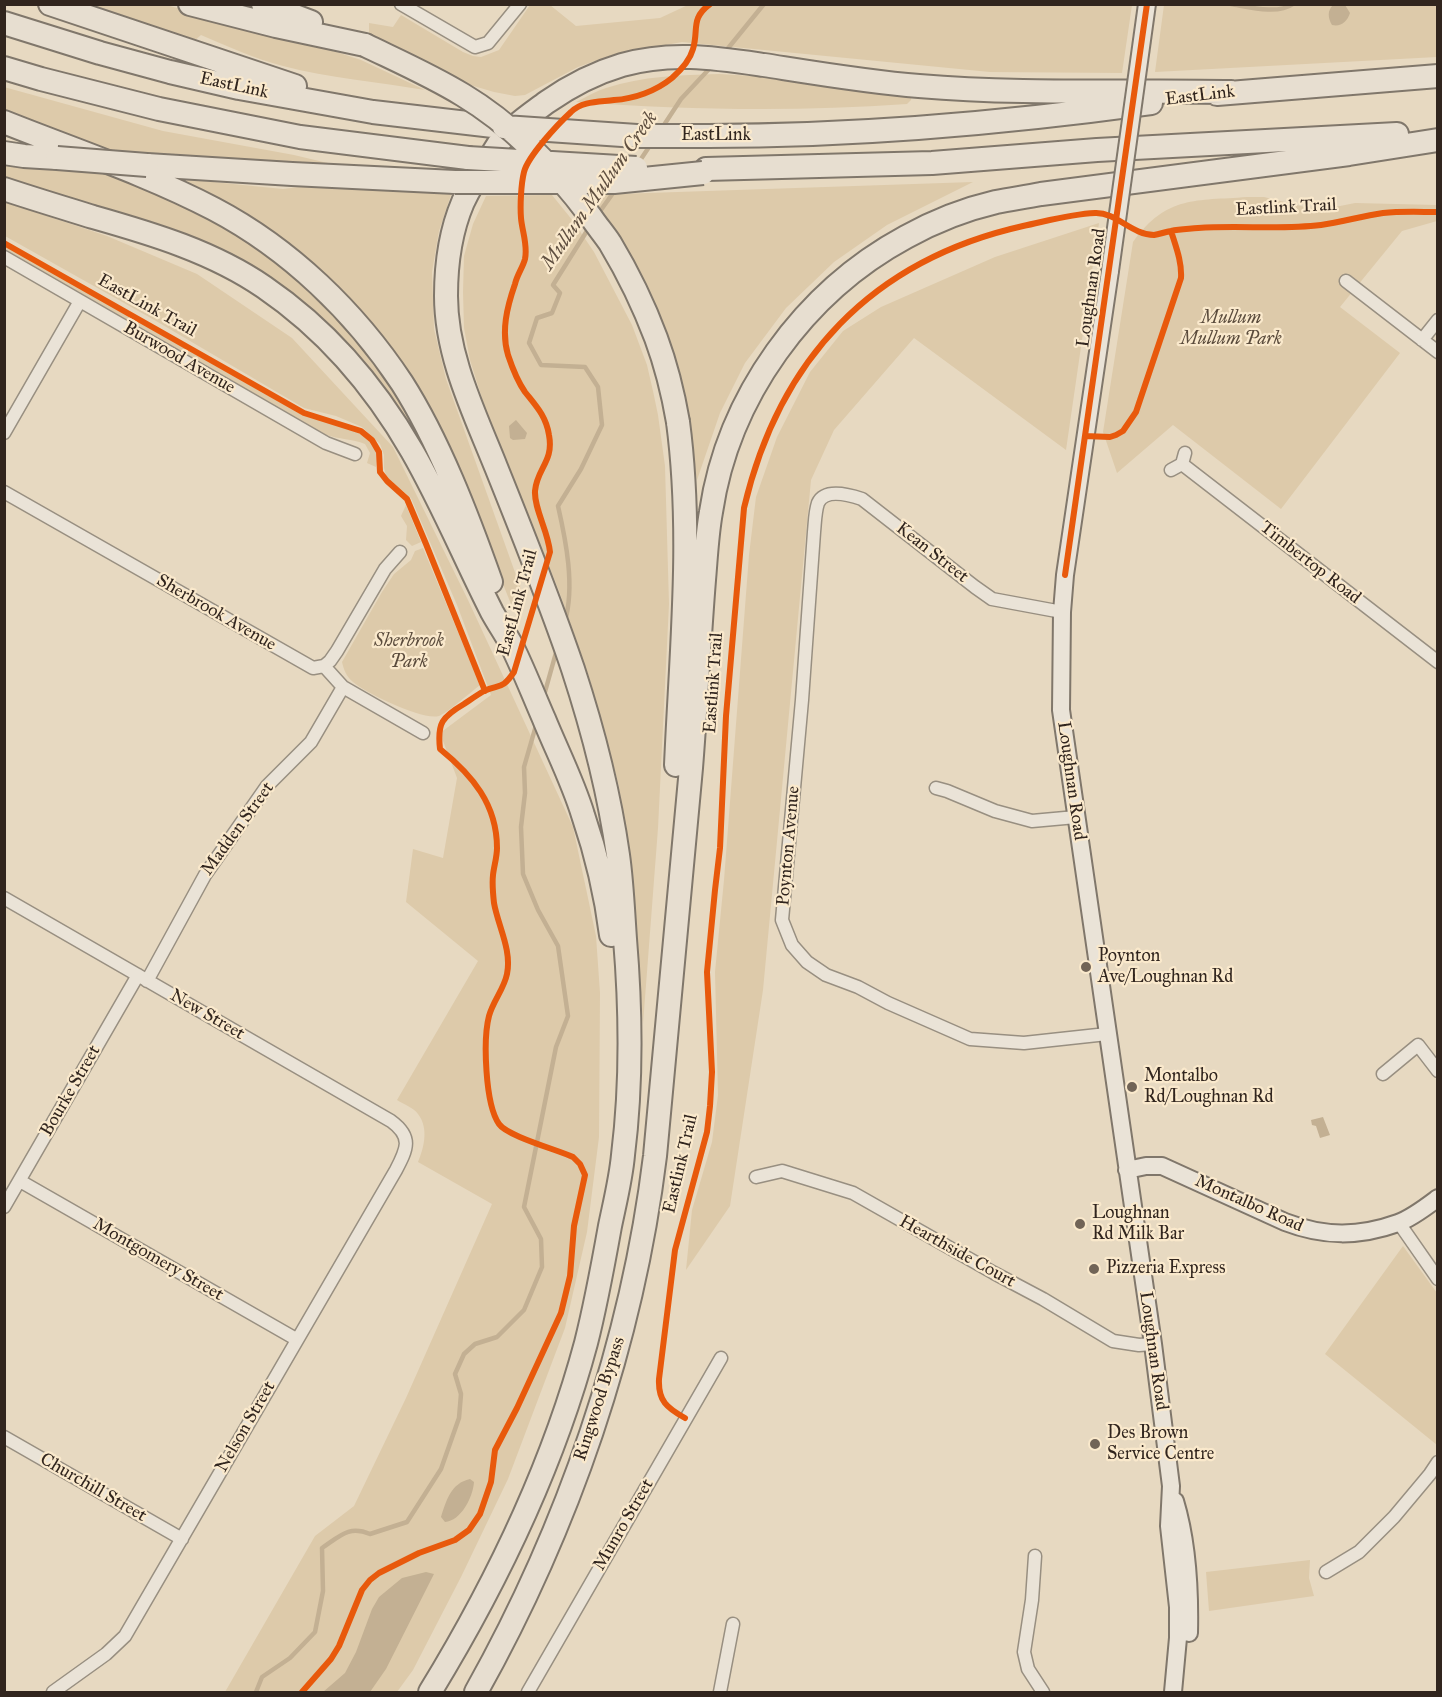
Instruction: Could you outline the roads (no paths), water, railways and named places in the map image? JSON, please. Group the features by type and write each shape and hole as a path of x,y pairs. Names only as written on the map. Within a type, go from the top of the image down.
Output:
{"highway":[{"path":"50,4 374,112"},
{"path":"190,4 276,27 365,45"},
{"path":"263,4 365,45 437,80 465,96 497,119 536,153 578,199 609,242 656,338 672,388 678,422 685,524 661,1087"},
{"name":"EastLink","path":"4,23 170,72 240,88 374,112 493,126 637,136 780,136 840,133 1058,116 1231,92 1437,76"},
{"path":"609,1233 623,1156 630,1061 628,983 618,856 592,728 538,572 464,390 451,342 446,302 447,266 453,234 464,201 500,141 517,125 571,86 621,65 660,57 693,56 734,60 912,86 996,92 1231,92"},
{"name":"EastLink","path":"4,68 159,109 300,137 468,158 629,168 705,171 932,163 1097,150 1437,132"},
{"path":"4,122 158,183 213,208 272,246 333,298 382,354 403,385 438,450 479,548 500,605 510,643"},
{"path":"661,1087 691,768 711,511 719,472 730,436 772,358 801,321 832,289 868,260 906,237 947,218 995,202 1437,140"},
{"path":"4,153 147,165 455,182 614,182 705,171"},
{"path":"4,189 129,227 200,252 263,286 295,309 344,355 393,418 408,443 510,643 573,786 594,849 609,916 618,983 620,1083 609,1233"},
{"name":"Ringwood Bypass","path":"476,1692 530,1584 568,1497 609,1376 630,1303 640,1254 655,1156 661,1087"},
{"name":"Ringwood Bypass","path":"430,1692 457,1648 498,1569 543,1471 586,1344 609,1233"}],"main road":[{"name":"Loughnan Road","path":"1147,4 1065,575 1062,612 1061,710 1153,1344 1171,1486 1183,1526 1188,1571 1189,1641 1184,1692"},
{"name":"Montalbo Road","path":"1127,1170 1146,1166 1162,1166 1306,1230 1351,1235 1399,1223 1437,1198"},
{"name":"Loughnan Road","path":"1171,1486 1169,1526 1178,1617 1173,1692"}],"street":[{"path":"401,4 476,47 488,43 520,4"},
{"name":"Burwood Avenue","path":"4,257 326,443 355,454"},
{"path":"1346,281 1437,352"},
{"path":"4,434 80,301"},
{"path":"1422,340 1437,320"},
{"name":"Timbertop Road","path":"1179,462 1437,662"},
{"name":"Sherbrook Avenue","path":"4,492 312,669 324,666"},
{"name":"Kean Street","path":"816,513 820,500 826,495 850,495 862,499 992,599 1062,612"},
{"name":"Poynton Avenue","path":"816,513 782,920 792,945 807,962 826,975 858,987 888,1003 970,1039 1024,1043 1107,1034"},
{"path":"400,552 385,568 337,651 324,666 343,687 423,733"},
{"name":"Madden Street","path":"142,978 205,875 267,786 311,742 343,687"},
{"path":"936,789 947,791 995,811 1032,821 1076,816"},
{"name":"New Street","path":"4,898 391,1121 401,1129 406,1137"},
{"name":"Bourke Street","path":"4,1207 142,978"},
{"path":"1383,1074 1418,1046 1437,1071"},
{"name":"Nelson Street","path":"53,1692 119,1643 125,1635 402,1158 406,1150 406,1137"},
{"name":"Hearthside Court","path":"756,1177 782,1171 853,1193 994,1274 1043,1299 1113,1341 1140,1345 1153,1344"},
{"name":"Montgomery Street","path":"20,1181 297,1339"},
{"path":"1399,1223 1437,1279"},
{"name":"Munro Street","path":"528,1692 721,1358"},
{"name":"Churchill Street","path":"4,1437 182,1539"},
{"path":"1326,1572 1359,1552 1394,1517 1430,1474 1437,1462"},
{"path":"1035,1556 1032,1600 1024,1652 1028,1669 1043,1692"},
{"path":"720,1692 733,1624"}],"waterway":[{"name":"Mullum Mullum Creek","path":"725,52 764,4"},
{"name":"Mullum Mullum Creek","path":"1231,4 1271,10 1293,4"},
{"name":"Mullum Mullum Creek","path":"662,128 681,99 711,67"},
{"name":"Mullum Mullum Creek","path":"639,162 651,144"},
{"name":"Mullum Mullum Creek","path":"598,214 616,189"},
{"name":"Mullum Mullum Creek","path":"565,621 569,578 558,506 581,469 602,425 598,387 585,367 541,365 529,343 537,318 552,313 560,293 553,285 590,226"},
{"name":"Mullum Mullum Creek","path":"543,699 557,649"},
{"name":"Mullum Mullum Creek","path":"256,1692 262,1677 290,1658 315,1632 323,1591 322,1548 350,1531 370,1534 407,1522 441,1469 459,1418 461,1394 455,1374 464,1354 475,1344 497,1337 524,1310 542,1267 541,1239 524,1207 556,1047 568,1016 558,946 538,910 523,874 521,827 525,793 524,767 537,722"}],"place":[{"name":"Poynton Ave/Loughnan Rd","path":"1086,967"},
{"name":"Montalbo Rd/Loughnan Rd","path":"1132,1087"},
{"name":"Loughnan Rd Milk Bar","path":"1080,1224"},
{"name":"Pizzeria Express","path":"1094,1269"},
{"name":"Des Brown Service Centre","path":"1095,1444"}],"park label":[{"name":"Mullum Mullum Park","path":"1231,329"},
{"name":"Sherbrook Park","path":"409,652"}]}
